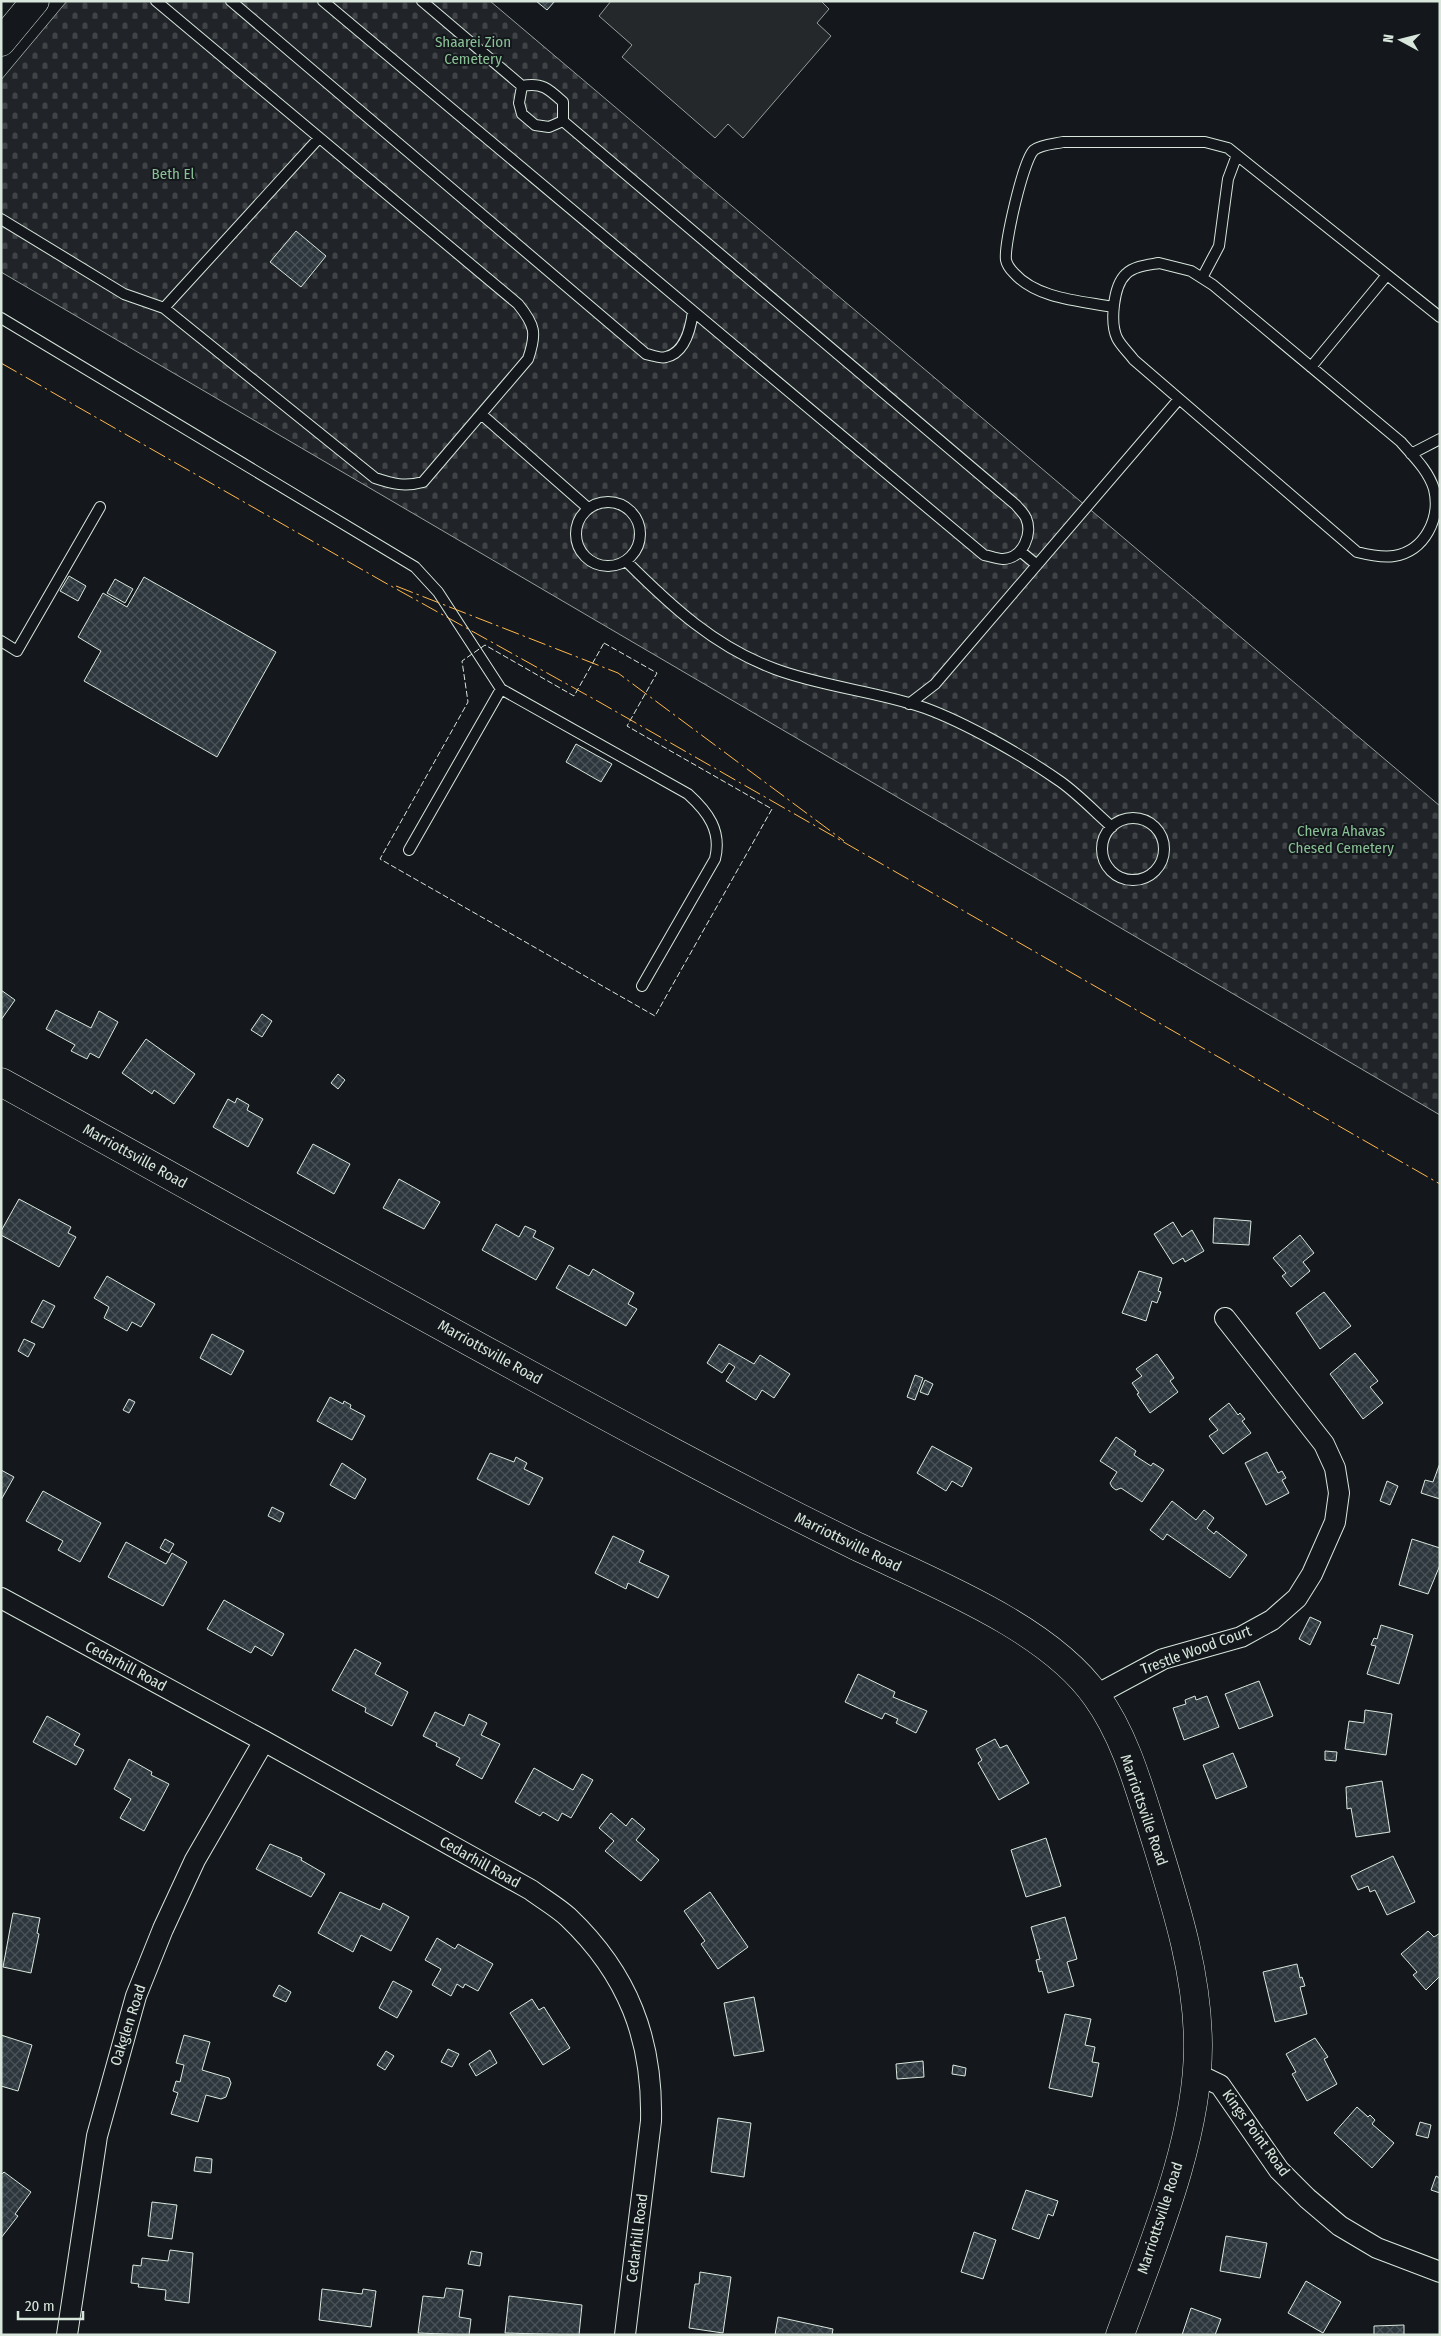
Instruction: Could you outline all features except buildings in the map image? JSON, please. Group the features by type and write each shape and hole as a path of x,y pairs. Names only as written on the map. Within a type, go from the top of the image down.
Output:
{"main road":[{"path":"1,42 35,1"},
{"name":"Marriottsville Road","path":"1,1082 670,1451 1020,1628 1059,1657 1096,1695 1114,1727 1138,1786 1180,1924 1196,2017 1197,2074 1178,2163 1120,2335"}],"street":[{"name":"Trestle Wood Court","path":"1096,1695 1163,1659 1241,1637 1272,1620 1297,1598 1312,1574 1335,1522 1339,1493 1335,1468 1324,1444 1226,1318"},
{"name":"Cedarhill Road","path":"1,1598 264,1740 531,1890 567,1916 597,1948 620,1982 637,2017 647,2055 652,2088 651,2121 625,2335"},
{"name":"Oakglen Road","path":"67,2335 97,2136 136,1996 163,1929 196,1860 264,1740"},
{"name":"Kings Point Road","path":"1197,2074 1220,2084 1280,2170 1307,2198 1340,2226 1377,2248 1440,2272"}],"lane":[{"path":"1,219 124,294 164,308 375,478 408,486 423,482 528,359 534,342 534,328 529,317 518,304 156,1"},
{"path":"231,1 646,354 664,358 672,355 685,341 691,328 694,312"},
{"path":"323,1 984,555 1004,559 1017,555 1026,544 1028,531 1026,518 1016,505 563,121 563,102 546,86 534,84 522,86 422,1"},
{"path":"522,86 519,103 522,114 535,125 549,126 563,121"},
{"path":"164,308 319,138"},
{"path":"1113,307 1044,293 1027,284 1015,274 1006,262 1008,234 1027,162 1034,151 1045,145 1063,142 1204,142 1228,148 1440,317"},
{"path":"1202,278 1218,246 1228,179 1237,155"},
{"path":"1159,263 1191,271 1202,278 1401,442 1421,465 1434,488 1437,505 1435,519 1429,532 1410,551 1394,556 1374,556 1356,552 1134,360 1117,338 1113,307 1116,294 1125,275 1141,266 1159,263"},
{"path":"1311,367 1387,275"},
{"path":"1,318 415,567 438,592 500,689 688,794 702,806 717,834 718,846 715,859 642,986"},
{"path":"909,704 935,684 1179,399"},
{"path":"481,414 588,508"},
{"path":"1411,454 1440,439"},
{"path":"601,502 612,502 624,506 632,513 638,522 639,545 626,561 616,566 604,567 592,563 577,547 575,536 577,524 588,508 601,502"},
{"path":"1,641 17,651 100,506"},
{"path":"1020,551 1037,565"},
{"path":"626,561 691,622 728,647 776,669 924,708 994,741 1061,782 1112,827"},
{"path":"409,850 500,689"},
{"path":"1126,818 1137,818 1149,822 1158,829 1163,838 1165,849 1160,866 1152,874 1142,879 1132,880 1119,877 1110,870 1102,850 1104,840 1112,827 1126,818"}],"green space":[{"path":"67,1 490,1 1440,806 1440,1115 1,272 1,80"}],"shaded area":[{"path":"611,1 821,1 829,9 817,23 831,36 743,138 728,124 715,138 622,57 632,45 599,16"}],"fence":[{"path":"604,643 657,673 627,726 772,809 655,1016 380,859 468,702 462,661 485,645 574,696 604,643"}],"power":[{"path":"1,363 382,581 601,703 1440,1184"},
{"path":"396,586 618,673 844,841"}],"park label":[{"name":"Shaarei Zion Cemetery","path":"473,50"},
{"name":"Beth El","path":"173,174"},
{"name":"Chevra Ahavas Chesed Cemetery","path":"1341,840"}]}
